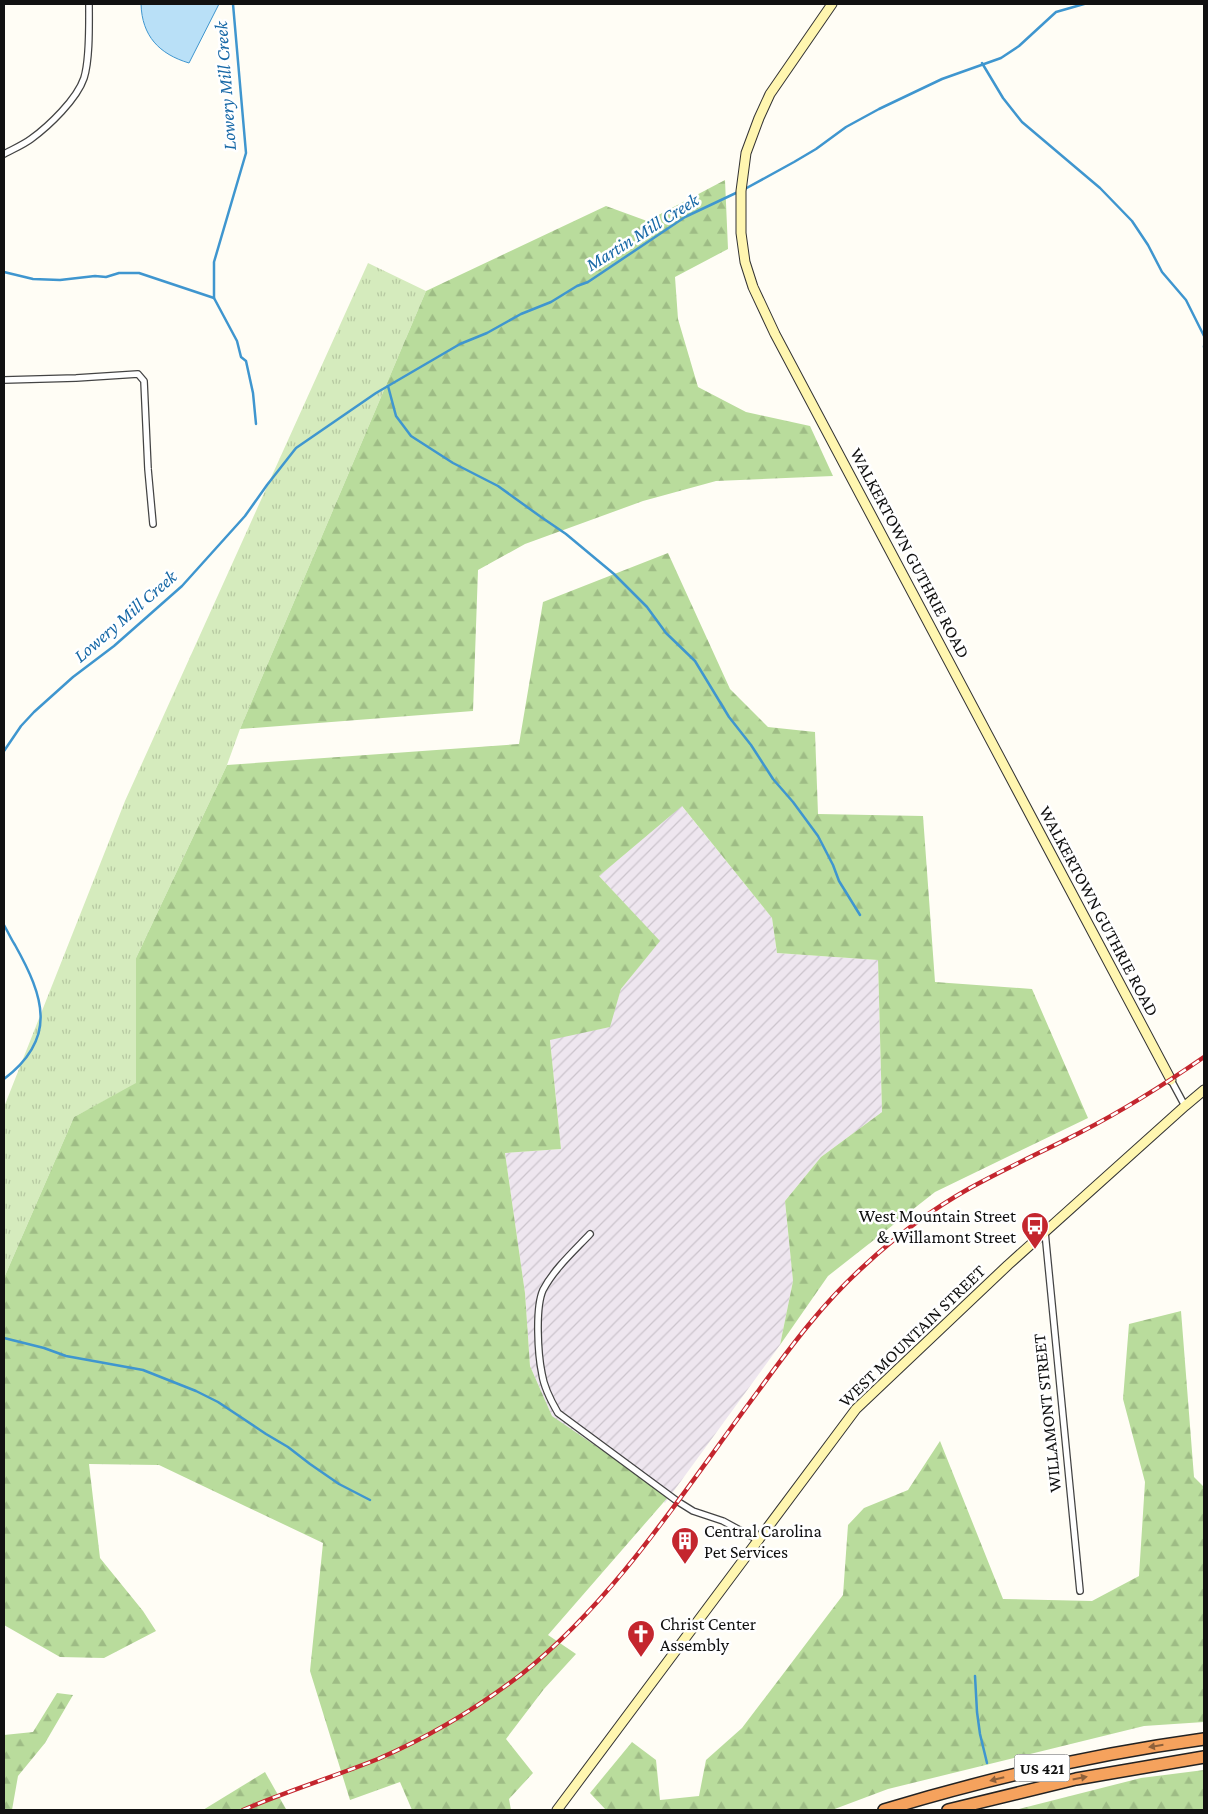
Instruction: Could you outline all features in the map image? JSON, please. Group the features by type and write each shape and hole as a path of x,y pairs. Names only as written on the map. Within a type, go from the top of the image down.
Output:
{"highway":[{"name":"US 421","path":"884,1810 1040,1768 1120,1752 1204,1739"},
{"name":"US 421","path":"948,1810 1076,1779 1204,1758"}],"street":[{"path":"4,154 24,144 45,127 62,110 82,83 85,77 90,4"},
{"name":"WALKERTOWN GUTHRIE ROAD","path":"832,4 770,94 758,118 746,153 741,191 741,233 744,262 752,287 1185,1106"},
{"path":"5,380 138,374 144,382 148,469 153,524"},
{"name":"WEST MOUNTAIN STREET","path":"557,1810 856,1409 1044,1232 1204,1090"},
{"name":"WILLAMONT STREET","path":"1044,1232 1080,1591"},
{"path":"590,1234 557,1270 543,1292 539,1306 539,1358 548,1395 558,1413 677,1501 694,1511 723,1521 758,1540"}],"shaded area":[{"path":"681,805 772,918 777,953 878,960 882,1112 821,1157 785,1201 793,1281 780,1345 665,1503 552,1416 530,1366 525,1293 505,1153 561,1149 550,1039 609,1027 621,989 659,941 599,876"}],"green space":[{"path":"725,180 728,249 675,277 678,319 698,387 746,412 810,426 833,476 716,481 643,501 525,544 478,570 473,711 240,729 426,291 606,206 647,221"},
{"path":"368,263 426,291 240,729 227,765 136,958 136,1084 74,1117 4,1278 4,1107 125,801"},
{"path":"668,553 730,689 768,727 815,732 818,814 923,816 935,982 1032,989 1088,1118 935,1192 828,1276 780,1345 793,1281 785,1201 821,1157 882,1112 878,960 777,953 772,918 682,806 599,876 660,941 621,989 610,1027 550,1040 561,1149 505,1153 525,1293 530,1366 552,1416 669,1496 548,1635 576,1654 544,1689 506,1739 533,1773 509,1799 511,1810 412,1810 400,1782 350,1800 310,1671 323,1543 159,1465 89,1464 100,1558 143,1611 156,1631 104,1658 60,1657 4,1625 4,1278 74,1117 136,1083 136,958 227,765 519,744 543,602"},
{"path":"1181,1311 1194,1477 1204,1487 1204,1722 1144,1726 888,1789 832,1810 606,1810 590,1793 632,1742 656,1760 660,1800 699,1796 706,1760 742,1728 843,1595 848,1525 864,1508 908,1490 940,1441 1003,1599 1092,1601 1139,1576 1145,1482 1123,1399 1129,1324"},
{"path":"57,1693 73,1695 45,1743 18,1776 12,1810 4,1810 4,1735 33,1732"},
{"path":"1204,1770 1204,1810 1015,1810 1141,1778"},
{"path":"265,1772 286,1809 203,1810"}],"water":[{"path":"141,4 219,4 189,63 169,54 154,42 145,25"}],"waterway":[{"name":"Lowery Mill Creek","path":"233,4 246,153 214,262 214,298 237,341 241,357 246,361 253,393 256,424"},
{"name":"Martin Mill Creek","path":"743,190 816,149 846,127 879,109 942,79 1001,58 1019,46 1056,12 1084,4"},
{"path":"982,63 1003,98 1022,122 1100,188 1132,221 1148,245 1162,272 1186,300 1204,336"},
{"name":"Martin Mill Creek","path":"4,751 21,726 34,712 73,677 114,646 182,586 245,516 296,448 376,393 460,344 487,333 521,314 551,302 577,286 588,282 685,217 738,192"},
{"path":"4,272 33,279 60,280 95,276 106,277 119,273 139,273 214,298"},
{"path":"388,386 396,416 411,436 453,463 498,486 566,534 614,574 647,607 666,633 695,661 729,717 751,745 773,779 818,836 839,881 860,915"},
{"name":"Lowery Mill Creek","path":"4,925 33,982 39,999 41,1016 39,1032 33,1048 21,1064 4,1079"},
{"path":"4,1338 44,1348 66,1356 143,1370 196,1391 218,1402 288,1447 339,1484 370,1500"},
{"path":"975,1676 980,1734 987,1763"}],"railway":[{"path":"243,1810 361,1766 416,1741 489,1698 523,1673 557,1643 620,1576 796,1341 835,1294 876,1255 941,1205 997,1173 1113,1115 1204,1057"}],"place":[{"name":"West Mountain Street & Willamont Street","path":"1035,1250"},
{"name":"Central Carolina Pet Services","path":"685,1565"},
{"name":"Christ Center Assembly","path":"641,1658"}]}
